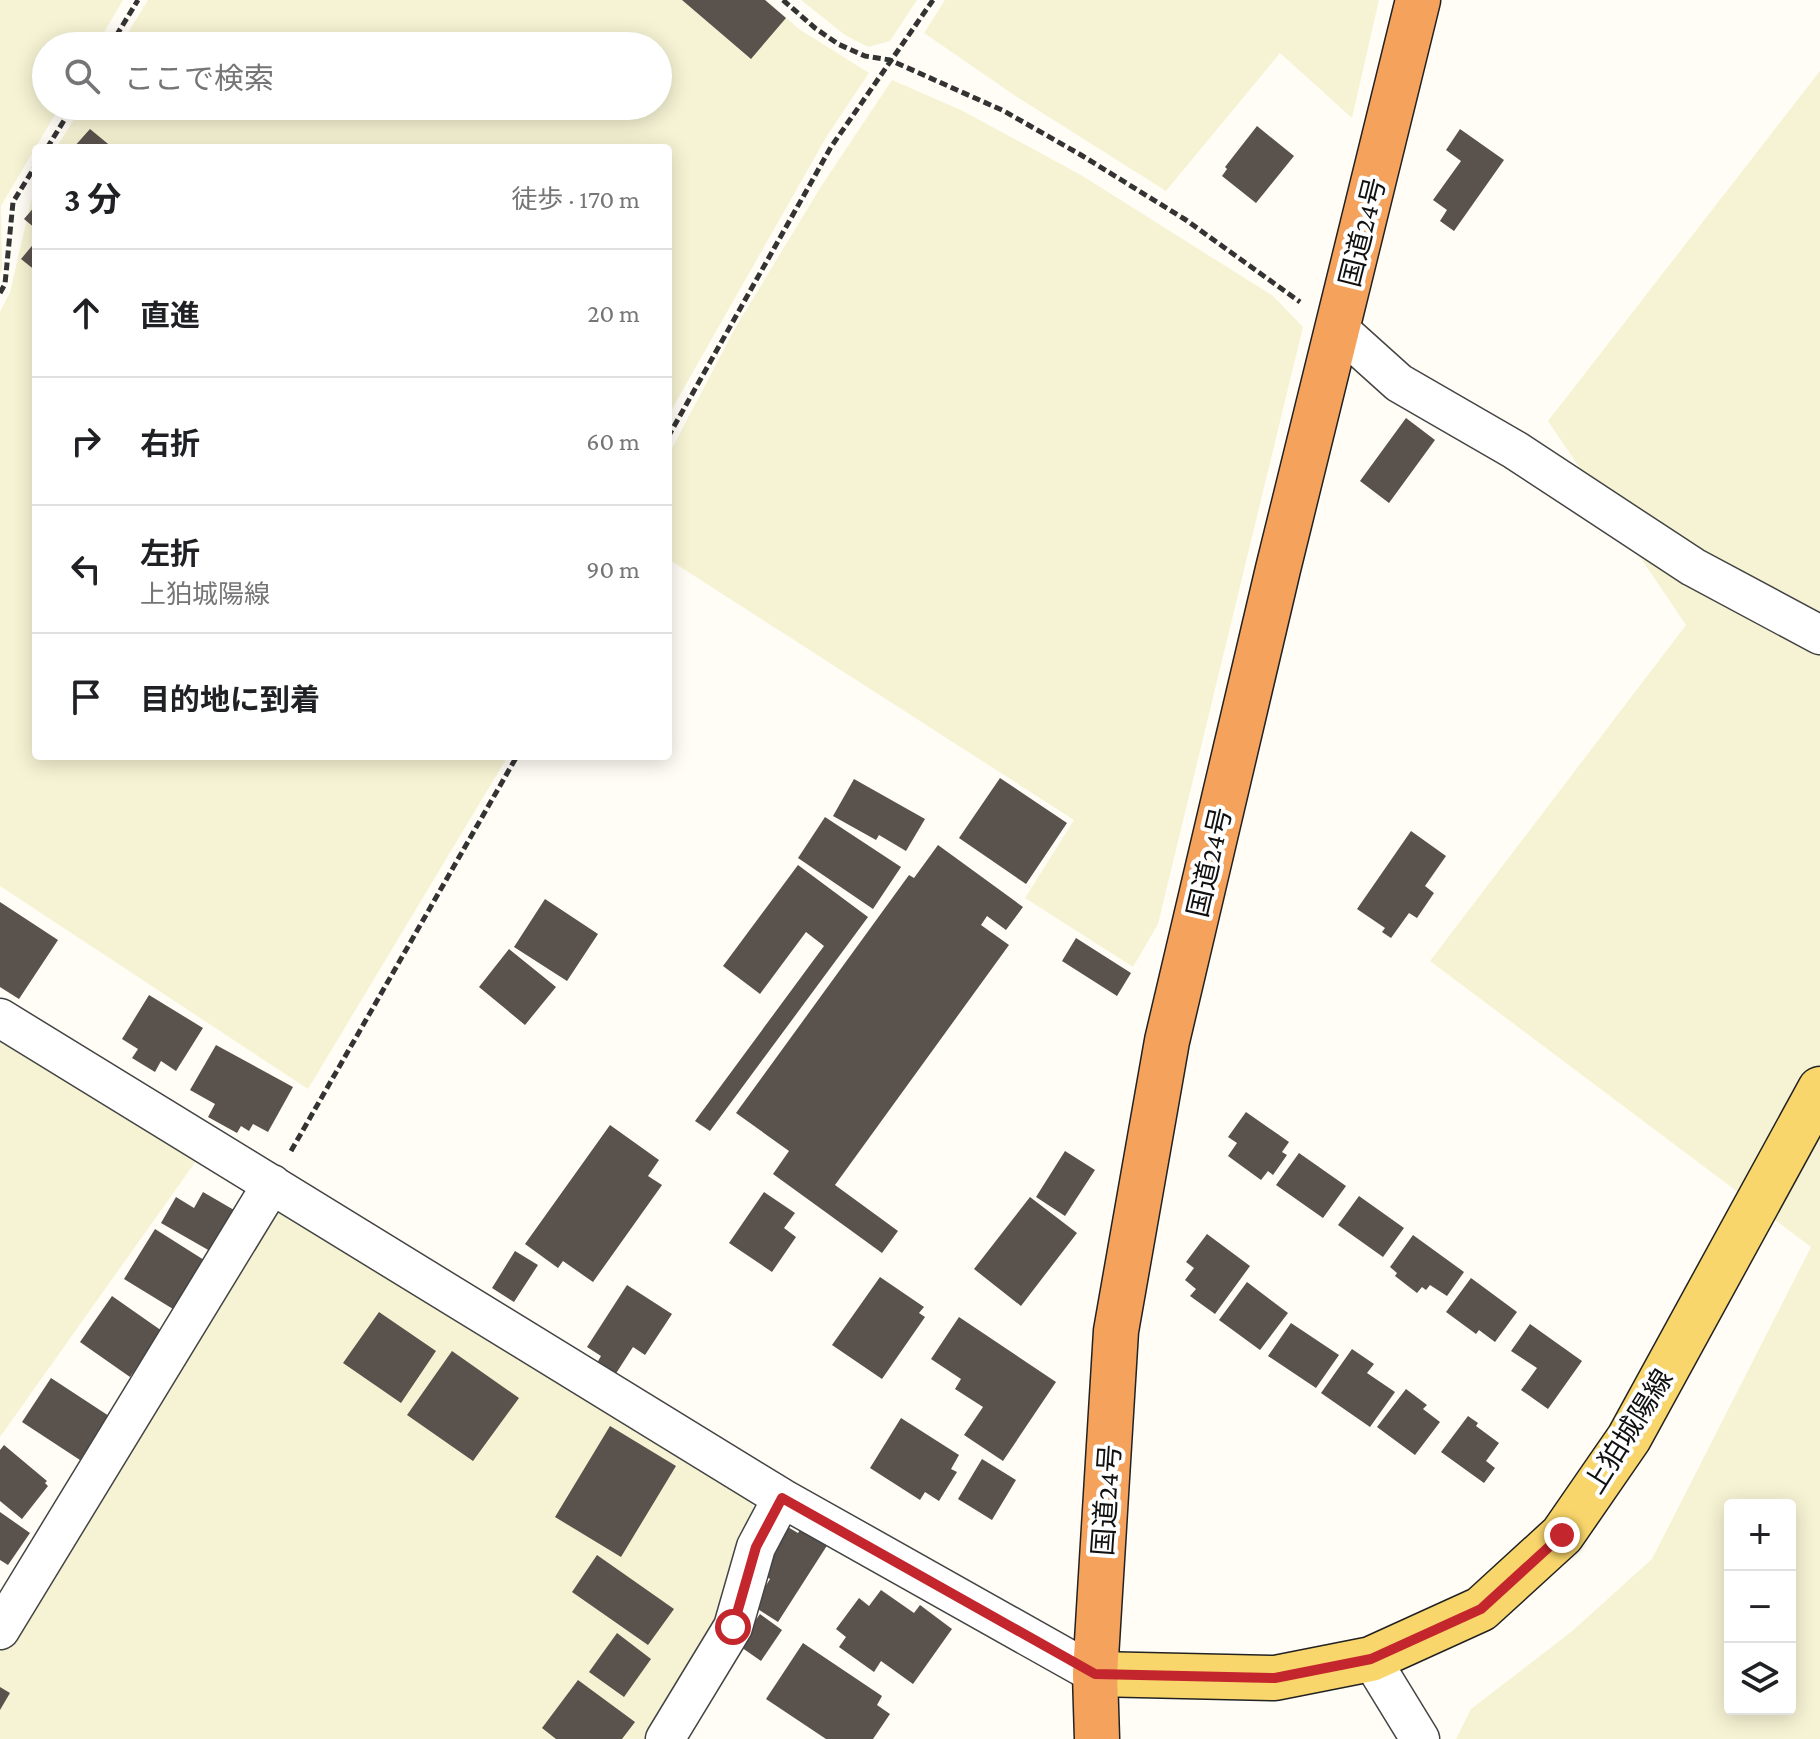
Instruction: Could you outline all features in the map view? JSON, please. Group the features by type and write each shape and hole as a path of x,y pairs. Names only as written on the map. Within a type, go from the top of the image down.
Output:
{"highway":[{"name":"国道24号","path":"1097,1739 1095,1674 1116,1331 1167,1041 1278,569 1418,0"}],"main road":[{"name":"上狛城陽線","path":"1095,1674 1275,1678 1371,1659 1481,1609 1562,1535 1629,1438 1820,1089"}],"street":[{"path":"1339,329 1399,383 1515,450 1693,567 1820,635"},
{"path":"0,1018 782,1498 1095,1674"},
{"path":"0,1630 272,1184"},
{"path":"665,1739 733,1627 756,1547 782,1498"},
{"path":"1371,1659 1420,1739"}],"path":[{"path":"119,32 138,0"},
{"path":"783,0 838,44 865,56 890,60 1004,111 1081,155 1186,220 1339,329"},
{"path":"672,430 831,147 933,0"},
{"path":"49,144 64,120"},
{"path":"0,293 5,284 13,202 32,171"},
{"path":"272,1184 515,760"}],"shaded area":[{"path":"0,0 123,0 104,32 32,32 32,120 52,120 38,144 32,144 32,153 1,206 0,275"},
{"path":"148,0 766,0 799,29 869,73 827,136 672,409 672,144 58,144 73,120 672,120 672,32 129,32"},
{"path":"801,0 917,0 890,41 868,47 845,35"},
{"path":"945,0 1379,0 1352,118 1280,53 1166,191 1017,97 924,33"},
{"path":"1820,71 1820,1739 1456,1739 1471,1709 1571,1632 1652,1559 1811,1247 1430,961 1686,625 1548,421"},
{"path":"892,80 961,110 1081,175 1273,296 1303,327 1158,924 1133,967 1025,898 1074,820 672,562 672,448 734,330 820,188"},
{"path":"32,197 32,760 506,760 308,1089 0,886 0,312 10,292"},
{"path":"0,1032 201,1154 0,1437"},
{"path":"278,1204 551,1379 751,1501 759,1521 730,1617 646,1739 0,1739 0,1652 138,1422"}],"building":[{"path":"682,0 765,0 786,18 751,59"},
{"path":"1257,126 1294,156 1256,203 1222,176 1227,169 1225,167"},
{"path":"90,129 108,144 77,144"},
{"path":"1460,129 1504,160 1454,231 1440,221 1447,210 1433,200 1461,161 1446,150"},
{"path":"32,210 32,226 24,219"},
{"path":"32,246 32,268 21,259"},
{"path":"1406,418 1435,440 1389,503 1360,481"},
{"path":"1000,778 1067,823 1026,884 959,838"},
{"path":"854,779 925,819 906,851 879,835 876,840 833,816"},
{"path":"825,817 901,867 873,909 798,858"},
{"path":"1411,831 1446,856 1425,886 1434,893 1417,918 1409,913 1391,938 1382,932 1385,928 1357,909"},
{"path":"938,845 1023,907 1006,930 987,916 981,925 1009,945 835,1185 898,1231 882,1253 773,1174 789,1151 736,1113 909,875 914,878"},
{"path":"798,865 868,917 710,1131 695,1121 824,946 806,932 760,994 723,966"},
{"path":"545,899 598,934 567,981 514,947"},
{"path":"0,902 58,940 19,999 0,987"},
{"path":"1076,938 1131,973 1117,996 1062,961"},
{"path":"509,949 556,987 525,1025 479,987"},
{"path":"149,995 203,1028 176,1071 161,1061 155,1072 132,1058 138,1049 122,1039"},
{"path":"216,1045 293,1087 268,1132 253,1124 249,1131 241,1126 237,1133 208,1117 215,1104 190,1090"},
{"path":"1246,1112 1289,1142 1282,1152 1287,1155 1273,1175 1268,1171 1261,1180 1228,1156 1237,1143 1228,1137"},
{"path":"610,1125 659,1160 648,1176 662,1185 593,1282 563,1261 558,1268 525,1244"},
{"path":"1065,1151 1095,1170 1065,1216 1036,1197"},
{"path":"1299,1153 1346,1186 1323,1218 1276,1185"},
{"path":"203,1192 234,1210 210,1251 161,1223 176,1197 194,1208"},
{"path":"764,1192 795,1213 784,1228 796,1237 772,1272 729,1243"},
{"path":"1359,1196 1404,1228 1383,1257 1338,1225"},
{"path":"1030,1197 1077,1233 1021,1306 974,1269"},
{"path":"155,1229 204,1260 173,1309 124,1279"},
{"path":"1207,1234 1250,1266 1215,1314 1190,1296 1196,1289 1185,1280 1194,1268 1186,1262"},
{"path":"1413,1235 1464,1272 1447,1296 1430,1285 1426,1290 1422,1287 1417,1293 1395,1276 1397,1273 1390,1267"},
{"path":"515,1251 538,1265 514,1302 492,1288"},
{"path":"880,1277 924,1307 919,1313 925,1317 882,1379 832,1345"},
{"path":"1471,1278 1517,1312 1495,1342 1479,1330 1476,1334 1446,1312"},
{"path":"1247,1282 1288,1313 1260,1350 1219,1320"},
{"path":"627,1285 672,1314 645,1355 633,1347 615,1375 597,1363 601,1356 587,1347"},
{"path":"112,1296 162,1331 130,1377 80,1342"},
{"path":"379,1312 436,1351 401,1403 343,1363"},
{"path":"959,1317 1056,1382 1003,1461 964,1435 983,1407 955,1389 961,1379 931,1359"},
{"path":"1291,1323 1339,1355 1316,1388 1268,1356"},
{"path":"1530,1324 1582,1361 1548,1409 1521,1390 1537,1368 1511,1351"},
{"path":"1352,1349 1374,1364 1367,1373 1395,1392 1370,1427 1321,1393"},
{"path":"452,1351 519,1398 473,1461 407,1415"},
{"path":"51,1378 109,1416 80,1460 22,1422"},
{"path":"1406,1389 1427,1405 1423,1409 1440,1422 1415,1455 1377,1427"},
{"path":"1468,1416 1499,1443 1486,1461 1495,1468 1484,1483 1441,1452"},
{"path":"901,1418 959,1455 951,1469 957,1472 939,1501 925,1492 920,1500 870,1468"},
{"path":"610,1426 676,1466 621,1557 555,1517"},
{"path":"4,1445 47,1481 48,1486 22,1519 0,1501 0,1450"},
{"path":"982,1459 1016,1480 992,1520 958,1499"},
{"path":"0,1512 30,1533 8,1565 0,1560"},
{"path":"786,1526 798,1533 802,1527 828,1544 778,1622 753,1606 770,1579 761,1573"},
{"path":"597,1555 674,1609 648,1645 572,1592"},
{"path":"881,1590 914,1613 920,1605 952,1629 913,1684 881,1661 874,1672 839,1647 846,1637 836,1629 859,1598 869,1606"},
{"path":"760,1614 782,1630 761,1661 738,1645"},
{"path":"617,1633 651,1659 624,1697 589,1672"},
{"path":"803,1643 882,1696 877,1705 890,1714 873,1739 826,1739 766,1699"},
{"path":"578,1680 635,1722 622,1739 556,1739 542,1728"},
{"path":"0,1687 10,1693 0,1710"}],"route":[{"path":"733,1627 756,1547 782,1498 1095,1674 1275,1678 1371,1659 1481,1609 1562,1535"}]}
